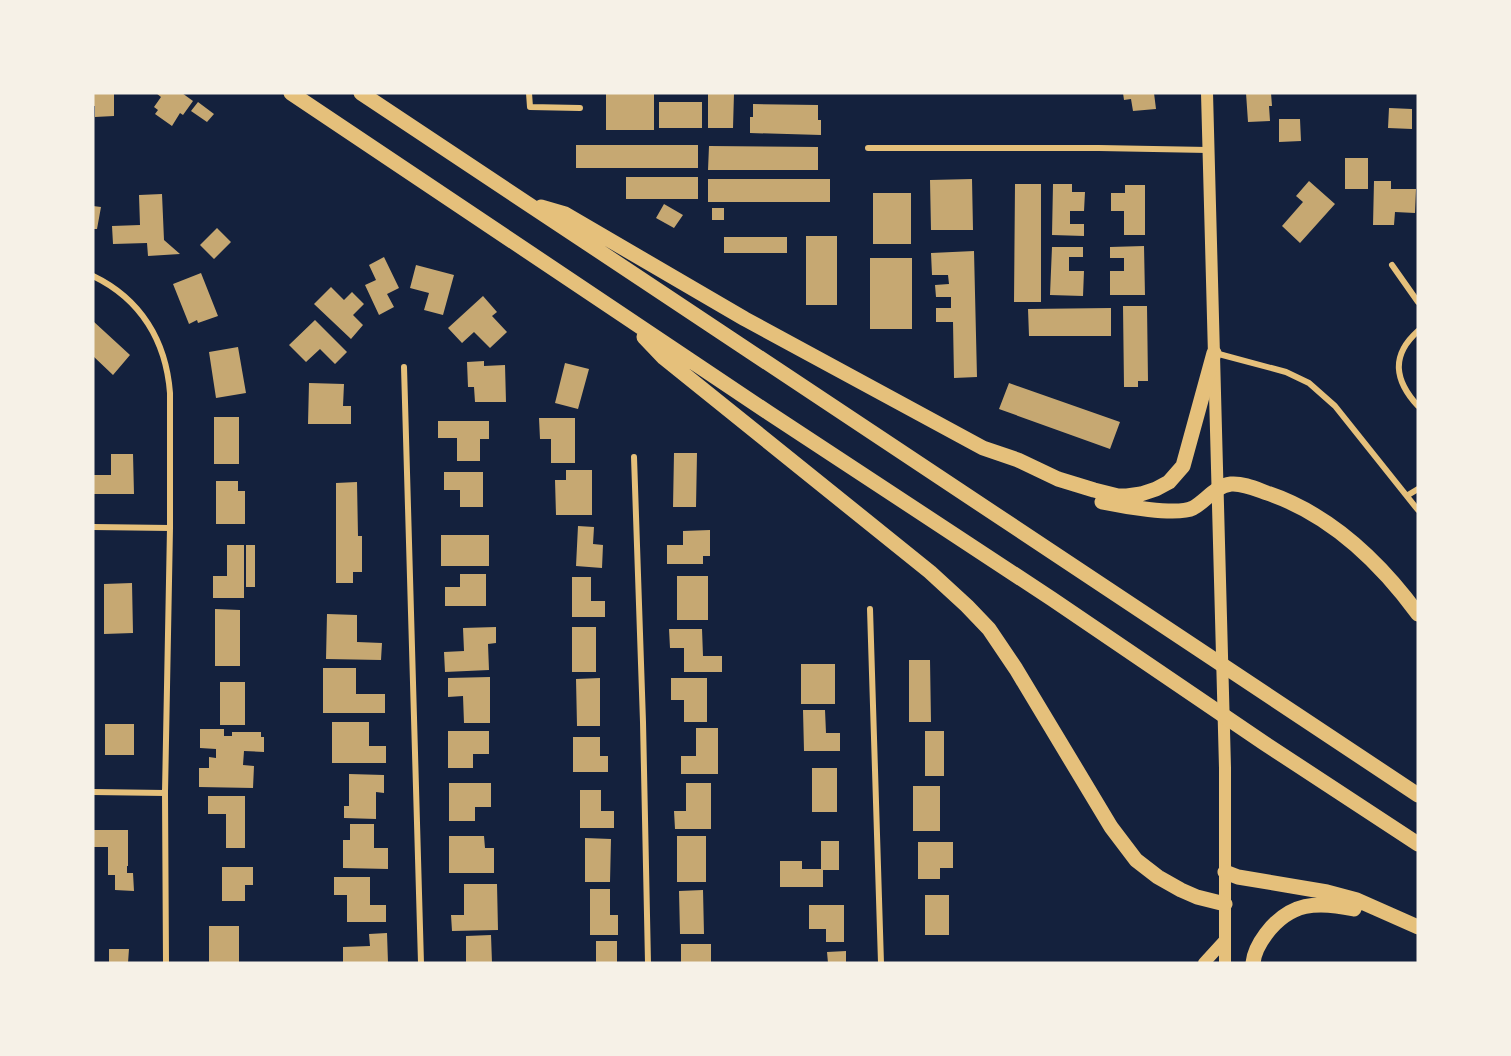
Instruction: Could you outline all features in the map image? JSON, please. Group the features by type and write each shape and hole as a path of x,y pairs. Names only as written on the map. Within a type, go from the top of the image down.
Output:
{"highway":[{"path":"291,93 1418,844"},
{"path":"361,93 1418,795"},
{"path":"525,202 565,214 745,319 983,448 1015,469 1058,488 1124,506 1187,510 1195,507 1217,489 1229,484 1238,484 1299,505 1345,535 1374,561 1418,614"},
{"path":"623,315 664,358 930,572 968,606 989,629 1016,669 1111,827 1136,860 1158,877 1181,890 1197,897 1225,904"},
{"path":"983,448 1018,460 1058,479 1118,496 1141,494 1156,489 1169,482 1183,466 1214,353"},
{"path":"1225,872 1238,878 1317,890 1357,900 1418,927"},
{"path":"1253,963 1257,948 1273,925 1282,916 1299,907 1313,904 1336,905 1403,919"}],"main road":[{"path":"1207,93 1225,768 1225,963"},
{"path":"1204,963 1225,940"}],"street":[{"path":"529,93 530,107 580,108"},
{"path":"868,147 1099,147 1208,150"},
{"path":"1392,265 1418,302"},
{"path":"93,276 111,286 132,303 142,315 158,341 169,379 170,528 165,793 166,963"},
{"path":"1418,331 1399,358 1399,368 1407,393 1418,406"},
{"path":"1214,353 1286,372 1309,382 1335,406 1418,510"},
{"path":"404,367 420,963"},
{"path":"634,457 648,963"},
{"path":"1408,495 1418,489"},
{"path":"93,527 170,528"},
{"path":"870,609 881,963"},
{"path":"93,792 165,793"}],"building":[{"path":"93,93 114,93 114,116 95,117"},
{"path":"156,93 182,93 193,101 183,115 180,113 172,126 155,114 158,110 154,107 161,97"},
{"path":"606,93 654,93 654,130 606,130"},
{"path":"708,93 734,93 733,128 708,128"},
{"path":"1123,93 1154,93 1156,109 1133,111 1131,99 1124,100"},
{"path":"1246,93 1271,93 1270,121 1248,122"},
{"path":"198,102 214,114 207,122 191,111"},
{"path":"659,102 702,102 702,128 659,128"},
{"path":"753,104 818,105 821,135 750,133"},
{"path":"1389,108 1412,109 1412,129 1388,128"},
{"path":"1279,119 1300,119 1301,141 1279,142"},
{"path":"576,145 698,145 698,168 576,168"},
{"path":"709,146 818,147 818,170 708,170"},
{"path":"1345,158 1368,158 1368,189 1345,189"},
{"path":"626,177 698,177 698,199 626,199"},
{"path":"708,179 830,179 830,202 708,202"},
{"path":"972,179 973,230 931,230 930,180"},
{"path":"1309,181 1335,204 1300,243 1282,226 1303,202 1296,196"},
{"path":"1374,181 1391,181 1391,189 1416,189 1415,213 1395,212 1394,225 1373,225"},
{"path":"1015,184 1041,184 1041,302 1014,302"},
{"path":"1053,184 1072,184 1072,192 1085,192 1084,211 1070,211 1070,224 1084,224 1084,236 1052,235"},
{"path":"1125,185 1145,185 1145,235 1124,235 1124,211 1111,211 1111,193 1125,193"},
{"path":"873,193 911,193 911,244 873,244"},
{"path":"162,194 164,240 180,254 148,256 147,243 113,244 112,226 140,225 139,195"},
{"path":"664,204 683,215 674,228 656,218"},
{"path":"93,206 101,207 97,229 93,229"},
{"path":"712,208 724,208 724,220 712,220"},
{"path":"217,228 231,242 214,259 200,245"},
{"path":"806,236 837,236 837,305 806,305"},
{"path":"724,237 787,237 787,253 724,253"},
{"path":"1144,246 1145,295 1110,295 1110,271 1124,271 1124,258 1110,258 1110,247"},
{"path":"1052,247 1083,247 1083,257 1069,257 1069,271 1084,271 1083,296 1050,295"},
{"path":"974,251 977,377 954,378 953,322 936,322 936,308 951,308 951,297 936,297 935,285 949,284 948,275 932,275 931,253"},
{"path":"384,257 399,288 387,294 394,307 379,315 365,285 376,280 369,265"},
{"path":"870,258 912,258 912,329 870,329"},
{"path":"416,265 454,275 443,315 424,310 429,293 410,288"},
{"path":"201,273 218,316 189,324 173,284"},
{"path":"331,287 344,300 352,292 364,304 353,315 363,325 351,339 314,304"},
{"path":"483,296 497,312 492,316 507,332 490,348 474,332 462,343 448,328"},
{"path":"1123,306 1147,306 1148,381 1138,381 1138,387 1124,387"},
{"path":"1111,308 1111,336 1029,336 1028,309"},
{"path":"315,320 347,352 335,364 320,349 306,362 289,345"},
{"path":"93,321 130,355 113,375 93,356"},
{"path":"238,347 246,393 216,398 209,352"},
{"path":"484,361 484,366 505,365 506,402 475,402 474,387 468,387 467,362"},
{"path":"565,363 589,369 578,409 555,403"},
{"path":"309,383 344,384 343,406 351,406 351,424 308,424"},
{"path":"1009,383 1120,422 1110,449 999,409"},
{"path":"214,417 239,417 239,464 214,464"},
{"path":"539,418 575,418 575,463 551,463 551,439 540,439"},
{"path":"438,421 489,421 489,439 480,439 480,461 457,461 457,438 438,438"},
{"path":"674,453 697,453 696,507 673,507"},
{"path":"111,454 133,454 134,494 93,494 93,475 111,475"},
{"path":"566,470 592,470 592,515 556,515 555,480 566,480"},
{"path":"444,472 483,472 483,507 460,507 460,490 444,490"},
{"path":"216,481 238,481 238,491 245,491 245,524 216,524"},
{"path":"357,482 358,536 362,536 362,572 353,572 353,583 336,583 336,483"},
{"path":"578,526 594,527 593,544 603,545 602,568 576,566"},
{"path":"710,530 710,556 703,556 703,564 667,564 667,545 683,545 683,531"},
{"path":"441,535 489,535 489,566 441,566"},
{"path":"227,545 244,545 244,598 213,598 213,576 227,576"},
{"path":"246,545 255,545 255,587 246,587"},
{"path":"460,574 486,574 486,606 445,606 445,587 460,587"},
{"path":"677,576 708,576 708,620 677,620"},
{"path":"572,577 591,577 591,601 605,601 605,617 572,617"},
{"path":"132,583 133,633 104,634 104,584"},
{"path":"215,609 240,610 240,666 215,666"},
{"path":"327,614 357,615 357,642 382,643 381,660 326,659"},
{"path":"496,627 496,643 488,644 489,670 445,672 444,652 464,651 463,628"},
{"path":"572,627 596,627 596,672 572,672"},
{"path":"669,629 702,629 703,656 722,656 722,672 684,672 684,648 670,648"},
{"path":"909,660 930,660 931,722 909,722"},
{"path":"801,664 835,664 835,704 801,704"},
{"path":"323,668 356,668 356,694 385,694 385,713 323,713"},
{"path":"490,677 490,723 464,723 463,696 448,697 448,678"},
{"path":"600,678 600,726 577,726 576,679"},
{"path":"671,678 707,678 707,722 684,722 684,700 671,700"},
{"path":"220,682 245,682 245,725 220,725"},
{"path":"803,710 825,710 826,733 840,733 840,751 804,751"},
{"path":"332,722 369,722 369,746 386,746 386,763 332,763"},
{"path":"105,724 134,724 134,755 105,755"},
{"path":"696,728 718,728 718,774 681,774 681,756 696,756"},
{"path":"200,729 224,729 224,736 232,736 232,732 261,732 261,737 264,737 264,752 244,751 243,765 254,766 253,788 199,787 199,768 209,768 209,757 216,758 216,749 200,748"},
{"path":"448,731 489,731 489,754 473,754 473,768 448,768"},
{"path":"925,731 944,731 944,776 925,776"},
{"path":"573,737 600,737 600,756 608,756 608,772 573,772"},
{"path":"812,768 837,768 837,812 812,812"},
{"path":"349,774 384,775 384,793 376,792 376,819 344,818 344,806 349,806"},
{"path":"449,783 491,783 491,807 475,807 475,821 449,821"},
{"path":"686,783 711,783 711,829 675,829 674,811 686,811"},
{"path":"913,786 940,786 940,831 913,831"},
{"path":"580,790 601,790 601,811 614,811 614,828 580,828"},
{"path":"208,796 245,796 245,848 226,848 226,814 208,814"},
{"path":"350,824 374,824 374,848 388,848 388,869 343,868 343,840 350,840"},
{"path":"93,830 128,830 127,873 133,873 134,891 115,890 115,875 108,875 108,847 93,847"},
{"path":"449,836 484,836 485,848 494,848 494,873 449,873"},
{"path":"677,836 706,836 706,882 677,882"},
{"path":"585,838 611,839 610,882 585,882"},
{"path":"821,841 839,841 839,870 823,870 823,887 780,887 780,861 802,861 802,869 821,869"},
{"path":"918,842 953,842 953,868 940,868 940,879 918,879"},
{"path":"222,867 253,867 253,885 245,885 245,901 222,901"},
{"path":"334,877 370,877 370,905 386,905 386,922 347,922 347,895 334,895"},
{"path":"464,884 497,884 498,930 452,931 451,915 464,915"},
{"path":"590,889 610,889 610,915 618,915 618,935 590,935"},
{"path":"703,890 704,934 680,934 679,891"},
{"path":"925,895 949,895 949,935 925,935"},
{"path":"809,905 844,905 844,942 826,942 826,929 809,929"},
{"path":"209,926 239,926 239,963 209,963"},
{"path":"387,933 388,963 343,963 343,947 370,946 369,934"},
{"path":"491,935 492,963 466,963 466,936"},
{"path":"596,941 617,941 617,963 596,963"},
{"path":"681,944 711,944 711,963 681,963"},
{"path":"109,949 129,949 128,963 109,963"},
{"path":"846,951 846,963 828,963 827,952"}]}
